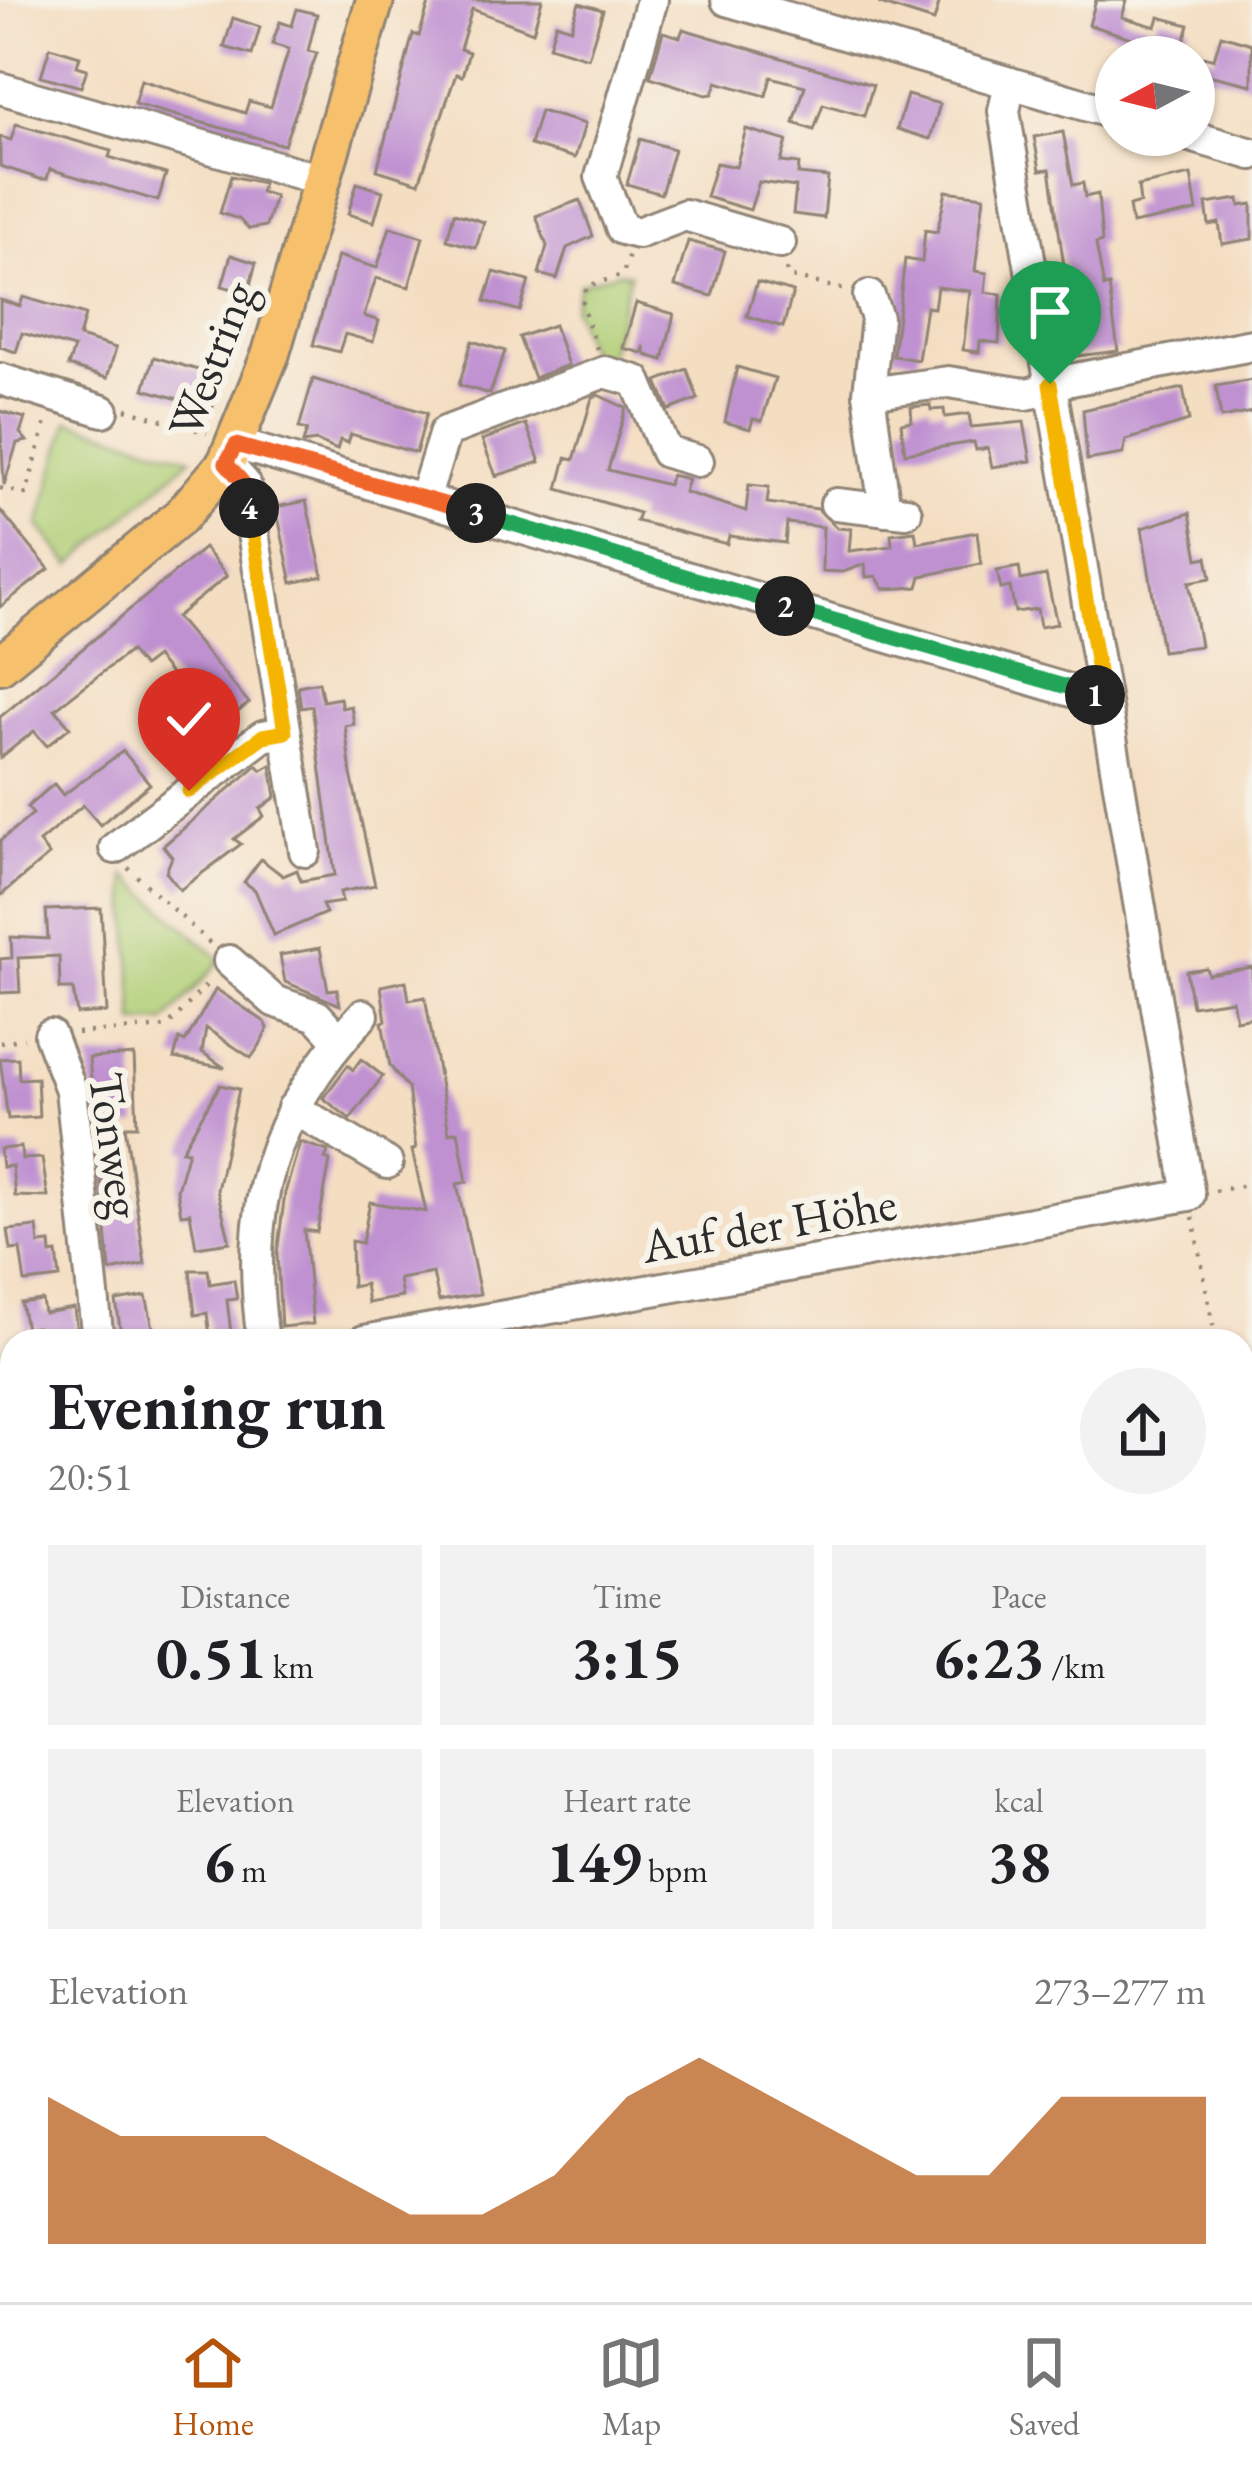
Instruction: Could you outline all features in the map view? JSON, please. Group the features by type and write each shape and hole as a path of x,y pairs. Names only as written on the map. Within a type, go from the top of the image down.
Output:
{"main road":[{"name":"Westring","path":"0,665 182,516 231,454 271,352 375,0"}],"street":[{"path":"652,0 601,177 622,229 638,233 685,215 780,242"},
{"path":"727,0 1095,108"},
{"path":"1010,83 1004,111 1190,1196"},
{"path":"0,88 322,180"},
{"path":"1215,143 1252,154"},
{"path":"836,504 895,511 868,393 877,317 869,296"},
{"path":"868,393 948,382 1026,394 1252,344"},
{"path":"425,497 445,432 605,372 636,381 666,452 698,461"},
{"path":"0,380 103,411"},
{"path":"231,454 425,497 1085,695 1102,695"},
{"path":"231,454 244,484 305,851"},
{"path":"115,848 263,736 285,732"},
{"path":"229,961 274,1001 316,1016 340,1040"},
{"path":"260,1329 253,1272 255,1227 265,1177 293,1108 340,1040 364,1015"},
{"name":"Tonweg","path":"50,1035 71,1090 97,1329"},
{"path":"293,1108 387,1162"},
{"name":"Auf der Höhe","path":"432,1329 1190,1196"}],"path":[{"path":"780,242 788,276 869,296"},
{"path":"605,372 582,305 587,286 623,275 628,254 634,253"},
{"path":"0,488 26,494 53,396"},
{"path":"103,411 118,407 231,454"},
{"path":"50,1035 167,1027 229,961 131,872 115,848"},
{"path":"1214,1329 1190,1196 1252,1184"}],"green space":[{"path":"618,272 630,274 607,362 594,366 573,309 580,284"},
{"path":"68,421 191,458 71,565 39,526"},
{"path":"126,875 221,960 165,1022 135,1023"}],"building":[{"path":"430,0 542,0 533,32 472,9 460,49 469,52 462,76 456,74 419,183 377,170 413,34 419,36"},
{"path":"881,0 940,0 934,21 880,4"},
{"path":"1096,0 1127,0 1122,17 1156,27 1159,17 1189,25 1186,36 1125,36 1089,25"},
{"path":"579,3 603,10 588,58 549,46 556,23 571,28"},
{"path":"297,9 317,14 308,51 317,53 284,145 134,104 141,80 245,113 249,101 271,107 289,49 272,44 280,22 292,26"},
{"path":"233,18 260,27 252,55 224,47"},
{"path":"683,29 873,85 864,116 823,104 814,130 794,123 805,86 771,77 766,96 717,82 713,94 706,95 650,77 663,32 680,37"},
{"path":"1221,35 1252,44 1252,85 1215,77"},
{"path":"50,47 80,56 77,66 87,69 81,87 41,76"},
{"path":"907,95 940,104 930,139 897,129"},
{"path":"540,111 585,124 575,158 530,145"},
{"path":"16,124 111,151 109,157 166,174 158,201 50,169 47,179 40,179 0,166 0,137 11,140"},
{"path":"746,129 787,141 781,162 799,164 798,174 828,177 824,218 793,214 796,187 759,182 750,210 706,197 716,163 736,167"},
{"path":"1063,132 1073,185 1083,183 1085,197 1098,194 1102,242 1096,244 1104,287 1109,286 1118,351 1077,356 1050,169 1040,170 1034,137"},
{"path":"640,139 674,149 661,194 627,184"},
{"path":"1191,175 1197,211 1132,224 1129,206 1140,203 1138,186"},
{"path":"231,176 263,183 260,192 275,196 266,226 249,229 239,219 220,213"},
{"path":"357,183 383,191 374,222 348,214"},
{"path":"946,191 984,196 975,271 987,273 985,292 1001,294 999,343 980,341 979,352 963,350 970,291 937,287 934,308 926,307 918,360 893,356 905,259 922,262 925,230 937,232"},
{"path":"1239,199 1240,206 1252,204 1252,239 1222,244 1219,223 1209,225 1206,204"},
{"path":"580,200 593,236 567,248 557,279 539,274 547,246 536,216"},
{"path":"454,213 484,222 476,248 447,240"},
{"path":"390,227 423,237 409,287 376,278 364,316 379,321 373,342 345,334 339,352 313,345 338,256 377,268"},
{"path":"688,241 725,251 712,296 675,286"},
{"path":"231,255 256,263 248,293 222,286"},
{"path":"494,272 529,281 520,311 485,301"},
{"path":"757,282 793,292 783,327 747,316"},
{"path":"23,297 85,315 79,337 116,348 107,378 68,366 74,348 22,333 16,352 0,347 0,300 20,306"},
{"path":"636,303 674,314 663,360 646,355 644,348 642,353 623,348"},
{"path":"554,325 568,365 534,378 519,337"},
{"path":"472,341 505,351 490,394 459,385"},
{"path":"154,357 222,377 212,409 144,389"},
{"path":"737,367 775,378 762,421 753,419 750,429 725,422"},
{"path":"687,369 698,399 669,410 657,381"},
{"path":"313,379 427,413 416,453 351,434 348,443 340,440 337,450 316,441 303,443 307,430 299,428"},
{"path":"1252,380 1252,412 1221,418 1216,386"},
{"path":"1183,388 1189,421 1126,440 1123,454 1087,460 1083,410"},
{"path":"598,395 626,408 608,470 668,485 671,475 688,479 684,492 746,511 749,485 769,487 767,503 818,509 837,528 851,529 849,551 892,546 891,534 915,531 917,543 977,532 981,564 921,576 918,587 884,589 876,576 866,577 865,564 843,572 822,571 823,527 787,523 785,543 729,536 727,544 636,521 639,513 558,489 566,458 574,460 592,398"},
{"path":"930,405 931,410 944,409 945,417 969,414 971,427 1024,422 1031,461 992,467 988,448 976,450 974,442 905,453 901,423 912,421 911,407"},
{"path":"0,411 25,418 20,433 27,441 17,443 4,485"},
{"path":"526,424 540,462 496,476 482,440"},
{"path":"306,501 323,576 292,583 276,507"},
{"path":"0,510 49,569 0,607"},
{"path":"1190,513 1198,559 1207,557 1211,578 1189,582 1200,646 1162,651 1142,528"},
{"path":"204,548 227,576 176,617 249,703 200,742 174,710 189,697 156,657 143,667 130,651 55,709 70,727 47,746 34,731 0,758 0,717"},
{"path":"1019,567 1021,580 1046,575 1057,624 1040,627 1037,609 1015,612 1010,587 1001,589 997,571"},
{"path":"319,682 323,701 340,698 342,708 351,706 354,724 345,726 351,774 375,885 340,892 342,902 322,905 326,913 274,935 255,890 244,882 261,859 283,876 297,870 301,881 335,875 312,706 301,708 298,686"},
{"path":"123,751 150,784 100,825 83,805 39,842 49,855 0,896 0,841 33,814 27,807 54,784 63,795"},
{"path":"257,765 262,770 271,765 276,797 260,809 264,816 234,839 241,844 180,890 166,872 172,857 163,846"},
{"path":"101,908 107,1012 77,1014 73,989 60,989 59,956 18,958 20,992 0,993 0,959 12,958 11,937 48,939 46,910"},
{"path":"320,948 328,990 337,989 340,1005 285,982 280,955"},
{"path":"1252,967 1252,1017 1236,1020 1232,1000 1192,1006 1186,971 1206,968 1208,974"},
{"path":"406,981 409,1000 425,997 449,1133 458,1131 467,1182 457,1184 480,1294 439,1301 433,1273 399,1279 402,1297 368,1303 365,1284 352,1287 351,1241 362,1243 370,1202 426,1212 412,1150 416,1149 408,1088 390,1066 382,1022 386,1021 381,986"},
{"path":"216,989 265,1022 268,1028 260,1045 251,1058 206,1028 202,1052 225,1068 174,1058 179,1039 185,1042"},
{"path":"134,1055 137,1126 125,1126 145,1264 110,1271 89,1058"},
{"path":"18,1058 19,1079 37,1078 39,1117 8,1119 0,1059"},
{"path":"361,1059 383,1076 350,1119 323,1098 348,1065 353,1070"},
{"path":"220,1085 239,1089 217,1190 230,1242 196,1247 190,1213 181,1214 177,1189 188,1151 182,1150"},
{"path":"300,1142 328,1151 325,1159 330,1161 317,1232 304,1230 313,1324 281,1327 277,1254 285,1193"},
{"path":"21,1147 22,1159 42,1158 48,1197 15,1196 12,1166 2,1167 0,1149"},
{"path":"37,1227 39,1244 50,1243 51,1254 57,1253 60,1278 25,1282 20,1249 11,1250 8,1230"},
{"path":"190,1270 208,1270 210,1284 234,1280 237,1299 227,1300 231,1329 209,1329 207,1313 195,1315"},
{"path":"146,1296 153,1329 120,1329 116,1301"},
{"path":"42,1300 44,1313 74,1308 77,1329 26,1329 21,1303"}],"route":[{"path":"189,791 263,736 285,732 244,484 226,463 236,445 1085,695 1102,695 1050,384"}]}
